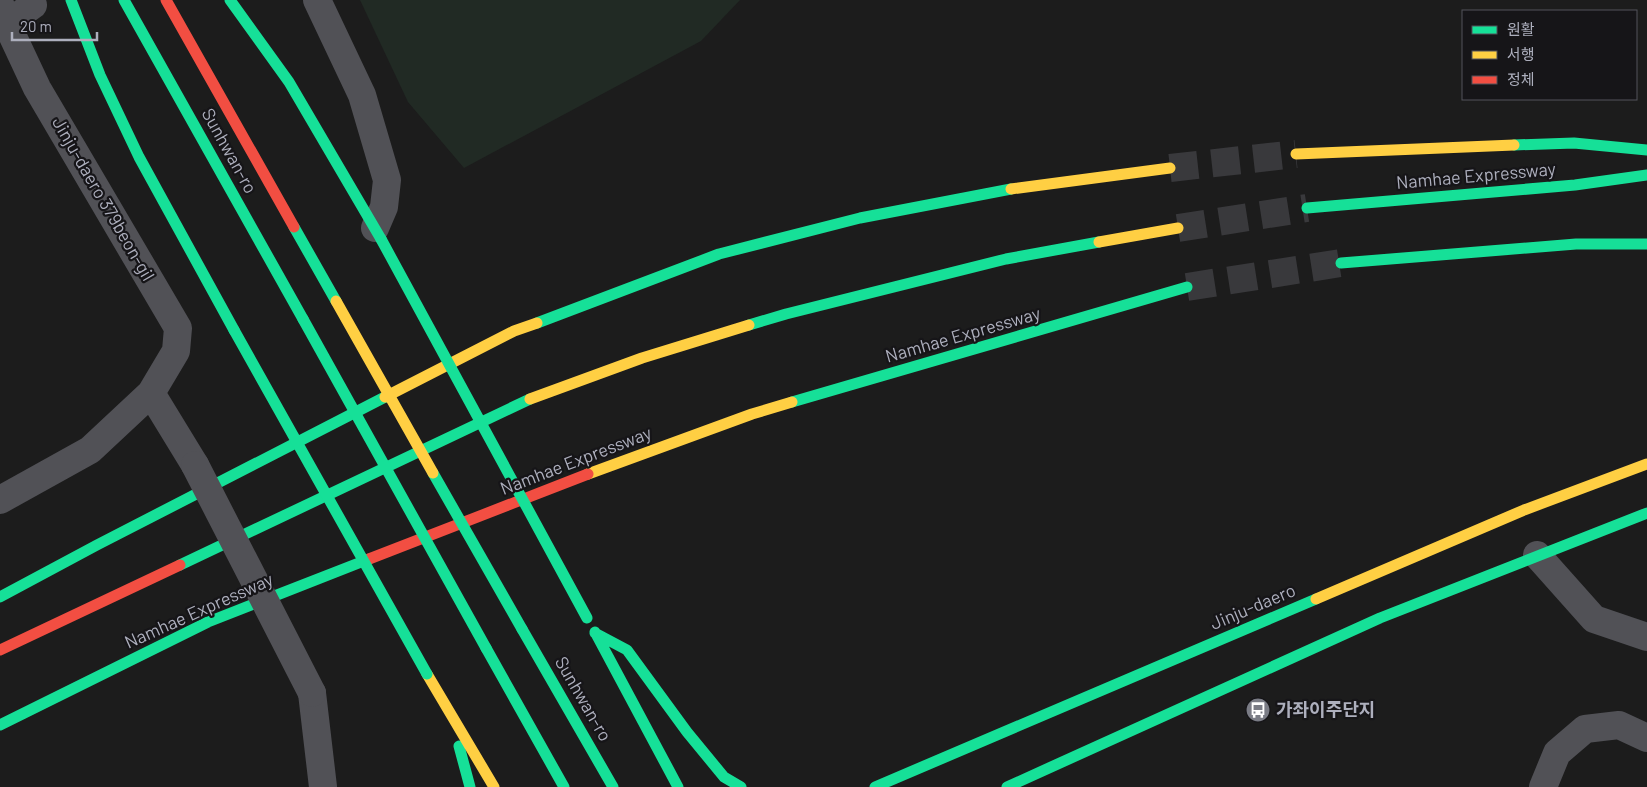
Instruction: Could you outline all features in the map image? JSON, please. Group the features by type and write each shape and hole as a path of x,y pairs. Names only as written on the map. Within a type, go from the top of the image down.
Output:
{"main road":[{"path":"71,0 100,75 139,157 427,674 494,787"},
{"name":"Sunhwan-ro","path":"124,0 564,787"},
{"name":"Sunhwan-ro","path":"166,0 612,787"},
{"path":"230,0 289,82 378,233 678,787"},
{"path":"1296,154 1574,143 1647,150"},
{"path":"0,597 106,540 514,331 719,254 860,218 981,194 1170,168"},
{"name":"Namhae Expressway","path":"1307,208 1574,185 1647,175"},
{"path":"0,650 523,402 642,358 786,314 1006,259 1178,228"},
{"path":"1341,262 1576,244 1647,244"},
{"name":"Namhae Expressway","path":"0,725 208,622 576,478 752,414 1187,287"},
{"name":"Jinju-daero","path":"874,787 1524,510 1647,464"},
{"path":"1007,787 1380,618 1647,513"},
{"path":"595,633 627,650 687,732 724,777 741,787"},
{"path":"442,698 457,739 470,787"}],"street":[{"path":"317,0 362,95 387,180 384,207 378,233"},
{"path":"4,14 33,5"},
{"name":"Jinju-daero 379beon-gil","path":"0,500 90,450 151,392 176,351 178,328 37,88 4,14"},
{"path":"151,392 195,465 312,693 323,787"},
{"path":"1537,555 1594,619 1647,637"},
{"path":"1543,787 1557,752 1585,729 1619,725 1647,738"}],"shaded area":[{"path":"360,0 740,0 701,41 464,168 408,102"}],"tunnel":[{"path":"1170,168 1296,154"},
{"path":"1178,228 1307,208"},
{"path":"1187,287 1341,263"}],"traffic: fast":[{"path":"71,0 100,75 139,157 234,330"},
{"path":"124,0 303,319"},
{"path":"230,0 289,82 381,239"},
{"path":"1514,145 1574,143 1647,150"},
{"path":"1307,208 1575,185 1647,175"},
{"path":"537,323 719,254 860,218 1011,189"},
{"path":"294,227 336,301"},
{"path":"381,239 587,618"},
{"path":"749,325 1006,259 1099,242"},
{"path":"1341,263 1576,244 1647,244"},
{"path":"792,402 1187,287"},
{"path":"303,319 486,648"},
{"path":"234,330 427,674"},
{"path":"0,597 385,397"},
{"path":"180,565 530,399"},
{"path":"433,473 522,629"},
{"path":"1007,787 1380,618 1647,513"},
{"path":"0,725 208,622 369,559"},
{"path":"875,787 1316,599"},
{"path":"522,629 613,787"},
{"path":"595,632 678,787"},
{"path":"595,633 627,650 687,732 724,777 741,787"},
{"path":"486,648 564,787"},
{"path":"459,746 470,787"}],"traffic: slow":[{"path":"1296,154 1514,145"},
{"path":"1011,189 1170,168"},
{"path":"1099,242 1178,228"},
{"path":"336,301 433,473"},
{"path":"385,397 514,331 537,323"},
{"path":"530,399 642,358 749,325"},
{"path":"588,474 752,414 792,402"},
{"path":"1316,599 1524,510 1647,464"},
{"path":"427,674 494,787"}],"traffic: jam":[{"path":"166,0 294,227"},
{"path":"369,559 588,474"},
{"path":"0,650 180,565"}],"place":[{"name":"가좌이주단지","path":"1258,710"}]}
